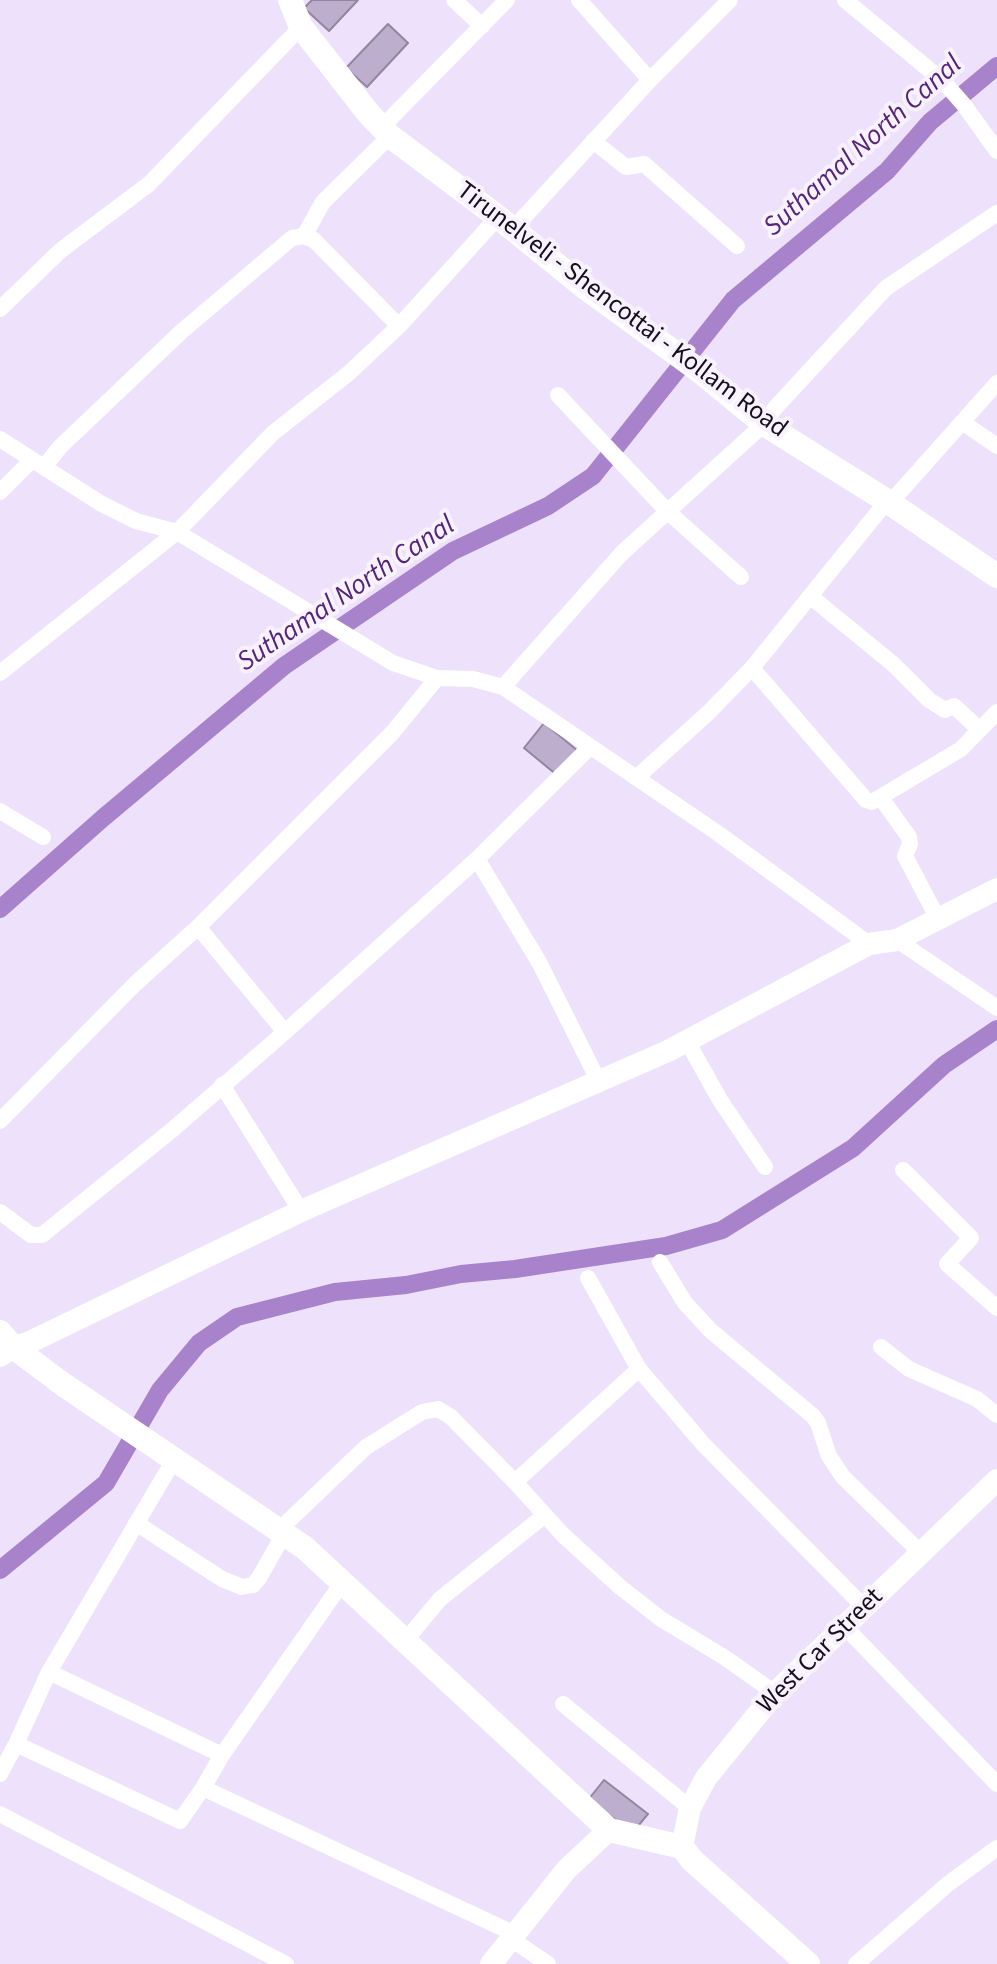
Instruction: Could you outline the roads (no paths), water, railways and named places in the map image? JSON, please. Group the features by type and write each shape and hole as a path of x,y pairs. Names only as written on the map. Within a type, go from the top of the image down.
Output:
{"main road":[{"name":"Tirunelveli - Shencottai - Kollam Road","path":"290,0 301,27 386,131 658,343 697,369 764,424 889,502 997,576"},
{"path":"4,1345 305,1548 609,1830 682,1847 692,1860 808,1964"}],"street":[{"path":"454,0 482,26"},
{"path":"304,236 323,202 507,0"},
{"path":"579,0 650,80"},
{"path":"0,673 177,532 273,433 349,373 593,141 730,0"},
{"path":"845,0 943,81 997,151"},
{"path":"0,309 60,251 149,184 301,27"},
{"path":"593,141 626,167 644,164 737,246"},
{"path":"503,687 622,553 764,424 775,408 886,288 997,213"},
{"path":"0,492 60,447 182,331 292,238 304,236 322,247 399,326"},
{"path":"636,778 752,668 889,502 997,383"},
{"path":"558,395 667,511 741,577"},
{"path":"962,422 997,446"},
{"path":"0,439 112,509 136,521 177,532 393,663 437,678 473,679 503,687 719,834 869,944"},
{"path":"810,596 893,664 937,707 945,710 954,706 980,730"},
{"path":"752,668 866,800 872,802 961,749 997,712"},
{"path":"0,1121 393,732 437,678"},
{"path":"0,1212 31,1235 42,1235 172,1130 285,1032 477,859 589,748"},
{"path":"881,798 909,837 910,844 905,856 938,919"},
{"path":"0,811 43,837"},
{"path":"477,859 539,962 598,1080"},
{"path":"4,1345 28,1343 301,1211 687,1041 869,944 897,940 997,889"},
{"path":"198,927 285,1032"},
{"path":"897,940 997,1008"},
{"path":"687,1041 720,1100 765,1167"},
{"path":"222,1085 301,1211"},
{"path":"903,1170 971,1238 947,1264 997,1308"},
{"path":"660,1262 685,1303 711,1331 813,1416 829,1456 843,1477 920,1552"},
{"path":"588,1278 639,1369 704,1445 865,1608"},
{"path":"881,1347 909,1369 977,1399 997,1415"},
{"path":"515,1482 639,1369"},
{"path":"136,1523 222,1579 242,1587 253,1585 282,1532 366,1447 422,1412 438,1409 451,1417 545,1515 619,1586 661,1619 724,1657 775,1693"},
{"path":"0,1774 49,1672 175,1458"},
{"name":"West Car Street","path":"682,1847 690,1808 706,1778 775,1693 997,1480"},
{"path":"405,1641 440,1599 545,1515"},
{"path":"16,1744 180,1821 222,1755 342,1583"},
{"path":"845,1627 997,1784"},
{"path":"49,1672 222,1755"},
{"path":"563,1704 690,1808"},
{"path":"203,1788 513,1937 548,1964"},
{"path":"0,1814 286,1964"},
{"path":"491,1964 567,1869 609,1830"},
{"path":"856,1964 948,1884 997,1848"}],"waterway":[{"name":"Suthamal North Canal","path":"0,909 284,666 453,551 548,506 593,476 733,300 887,171 930,122 997,66"},
{"path":"0,1570 106,1483 160,1390 199,1343 237,1317 335,1292 406,1285 461,1274 666,1246 722,1230 853,1148 944,1065 997,1029"}]}
